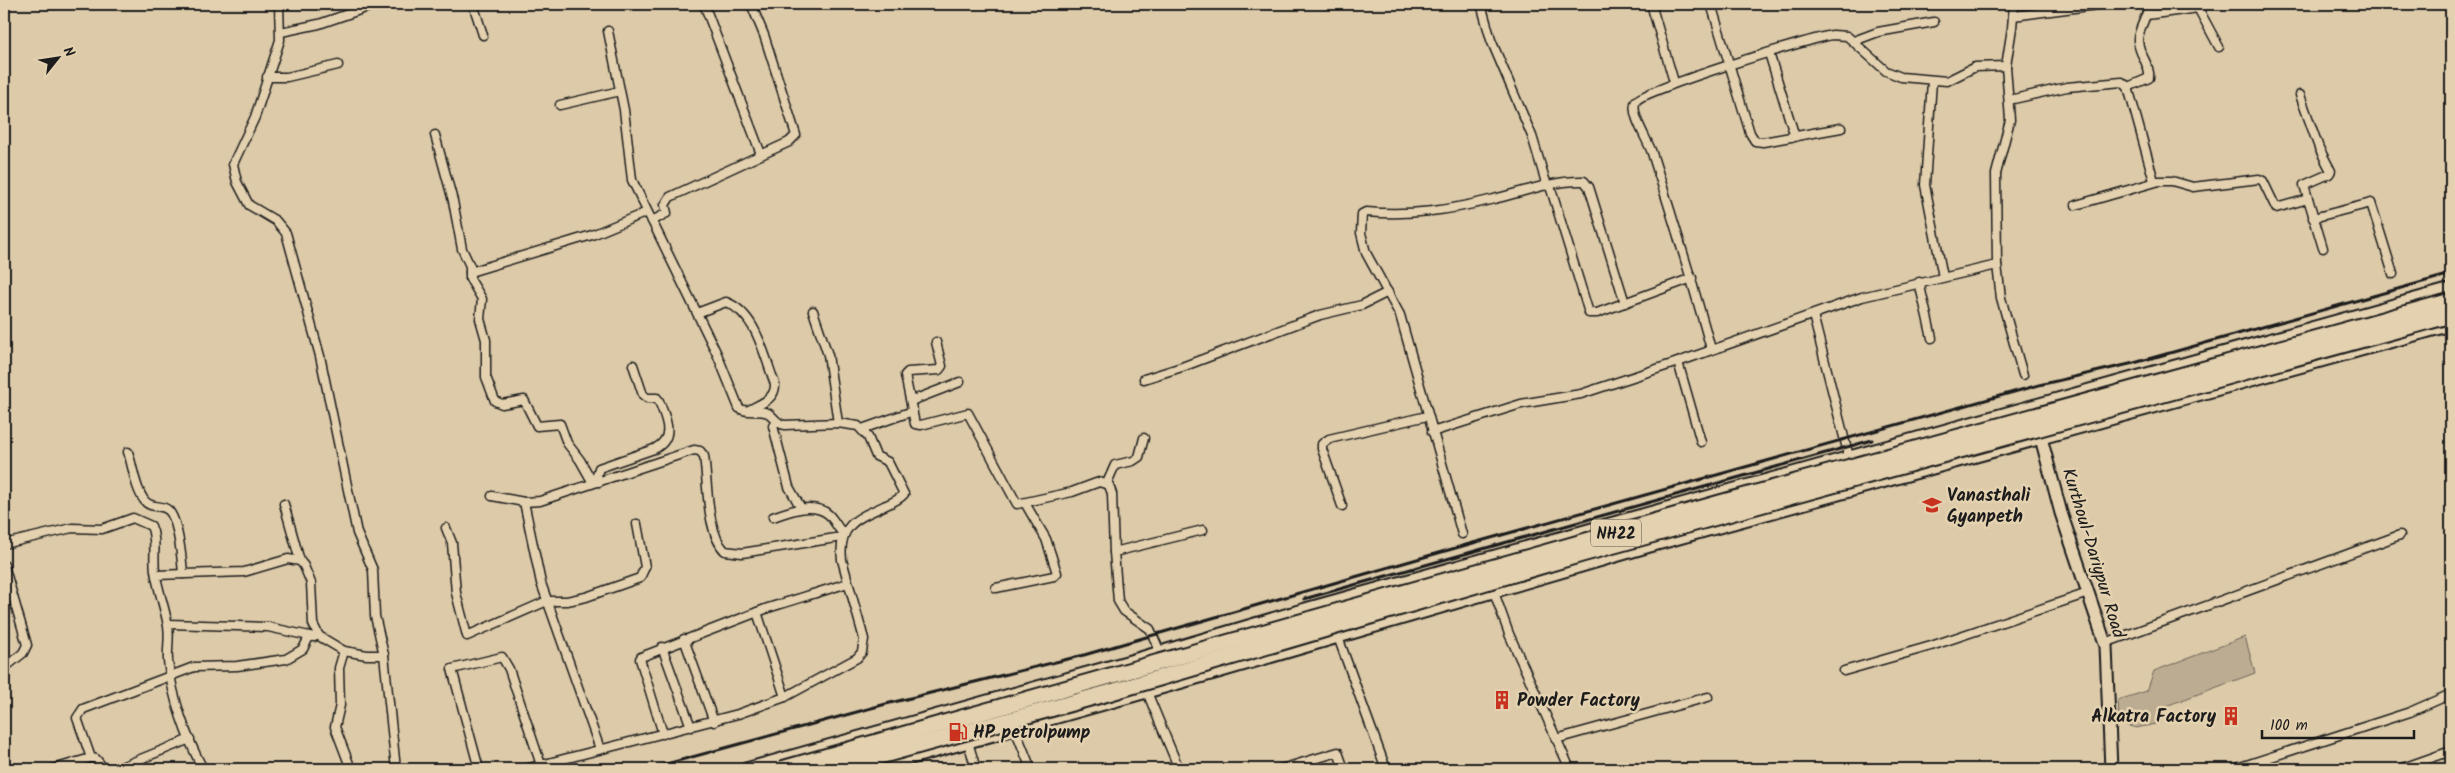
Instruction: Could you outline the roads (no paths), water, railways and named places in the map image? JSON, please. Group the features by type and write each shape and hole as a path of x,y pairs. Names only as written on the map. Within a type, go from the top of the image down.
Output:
{"highway":[{"name":"NH22","path":"782,769 1710,506 2451,301"},
{"name":"NH22","path":"833,769 1099,696 1582,554 2449,322"}],"street":[{"path":"278,4 281,32 279,44 266,78 255,117 235,157 234,172 249,205 276,221 289,241 320,356 356,533 373,570 375,616 384,655 396,769"},
{"path":"281,32 319,24 377,4"},
{"path":"473,4 482,35"},
{"path":"704,4 760,154"},
{"path":"652,221 666,213 665,205 670,197 789,142 796,135 764,35 751,4"},
{"path":"1481,4 1491,40 1532,136 1588,311 1593,314 1692,278"},
{"path":"1651,4 1674,82"},
{"path":"1711,4 1750,133 1755,141 1795,137 1840,128"},
{"path":"2014,4 2006,66 2010,120 1996,174 1997,265 2001,298 2023,375"},
{"path":"2013,16 2106,4"},
{"path":"2128,87 2149,78 2149,70 2138,42 2149,4"},
{"path":"2147,15 2198,8 2219,47"},
{"path":"1854,41 1878,32 1934,22"},
{"path":"492,496 524,502 540,501 694,450 700,451 704,456 709,506 716,535 725,551 742,553 843,535 859,519 904,494 888,462 876,456 862,429 853,424 785,425 777,422 767,413 742,410 736,403 721,363 636,192 629,170 624,110 608,31"},
{"path":"1711,350 1692,278 1648,140 1634,111 1635,102 1640,96 1674,82 1703,75 1825,36 1840,34 1854,41 1891,74 1932,80 1952,80 1975,67 2006,66"},
{"path":"1769,53 1795,137"},
{"path":"266,78 287,76 338,65"},
{"path":"1932,80 1925,185 1943,277"},
{"path":"2009,100 2067,87 2116,81 2125,83 2128,87 2152,176 2156,182"},
{"path":"560,105 620,91"},
{"path":"2300,95 2316,142 2331,171 2329,174 2304,184 2323,248"},
{"path":"435,135 453,201 462,249 469,262 470,279 482,299 480,319 486,340 486,377 495,401 502,404 524,400 537,426 560,424 567,443 596,483"},
{"path":"2076,205 2156,182 2172,182 2193,187 2259,179 2263,181 2276,208 2308,199"},
{"path":"1462,534 1427,416 1406,335 1388,292 1366,253 1360,230 1363,213 1398,214 1444,211 1548,186 1581,181 1588,184 1625,303"},
{"path":"2314,218 2371,203 2393,274"},
{"path":"470,272 592,234 647,212"},
{"path":"1432,432 1521,404 1581,394 1862,297 1997,265"},
{"path":"1919,282 1932,338"},
{"path":"746,769 1964,424 2451,289"},
{"path":"1144,378 1182,367 1320,315 1362,305 1388,292"},
{"path":"872,769 1147,692 1650,546 2041,438 2449,322 2436,294"},
{"path":"697,313 726,302 741,310 749,319 775,384 775,390 774,395 747,411"},
{"path":"813,311 828,355 838,423"},
{"path":"1813,315 1849,457"},
{"path":"936,342 942,362 939,370 908,372 906,374 915,422 918,425 968,413 1015,503 1025,503 1072,492 1094,483 1107,484 1111,487 1117,594 1120,607 1131,617 1150,629 1160,652"},
{"path":"1678,362 1700,442"},
{"path":"596,483 599,468 654,450 661,445 668,432 668,423 659,401 655,398 644,397 633,365"},
{"path":"911,400 960,382"},
{"path":"862,429 913,411"},
{"path":"1342,506 1322,449 1322,444 1329,439 1427,416"},
{"path":"1964,424 1973,457"},
{"path":"773,426 789,486 801,508"},
{"path":"1107,484 1115,465 1133,461 1139,457 1144,438"},
{"name":"Kurthoul-Dariypur Road","path":"2041,438 2061,513 2105,643 2111,769"},
{"path":"128,452 143,499 150,506 166,508 172,516 180,548 183,574"},
{"path":"524,502 547,601 600,749"},
{"path":"996,588 1054,576 1058,573 1046,539 1025,503"},
{"path":"284,504 300,561 311,583 313,624 319,636 344,651 367,655 384,655"},
{"path":"526,769 714,722 786,697 849,664 862,652 864,639 848,583 841,548 843,535 829,515 818,510 801,508 773,517"},
{"path":"4,544 72,528 102,529 125,520 137,519 150,526 153,530 156,575 168,624 168,653 171,674 178,706 203,769"},
{"path":"446,528 452,543 456,594 466,636 547,601 567,601 586,597 640,578 645,567 636,524"},
{"path":"1114,552 1203,530"},
{"path":"2105,643 2400,535"},
{"path":"156,575 244,572 288,559 300,561"},
{"path":"4,565 27,644 23,654 4,668"},
{"path":"1428,575 1436,609"},
{"path":"664,734 640,659 645,654 757,612 848,583"},
{"path":"1494,592 1509,634 1570,769"},
{"path":"1844,671 1931,646 2088,593"},
{"path":"757,612 786,697"},
{"path":"168,624 268,627 309,637 319,636"},
{"path":"91,758 78,724 78,714 83,709 171,674 202,666 238,666 286,659 303,649 309,637"},
{"path":"1338,637 1386,769"},
{"path":"684,639 714,722"},
{"path":"662,647 691,727"},
{"path":"344,651 339,668 340,704 335,727 351,769"},
{"path":"479,769 452,669 502,657 509,669 541,765"},
{"path":"1147,692 1180,769"},
{"path":"2234,769 2410,712 2451,694"},
{"path":"1556,739 1708,697"},
{"path":"945,713 955,746"},
{"path":"1015,729 1031,769"},
{"path":"116,769 190,739"},
{"path":"968,742 976,769"},
{"path":"2400,769 2451,751"},
{"path":"1281,769 1338,752 1344,769"},
{"path":"53,769 91,758 96,759 104,769"}],"railway":[{"path":"648,769 886,704 1084,655 1466,545 2039,385 2134,363 2451,274"},
{"path":"1304,599 1872,440"}],"place":[{"name":"Vanasthali Gyanpeth","path":"1932,505"},
{"name":"Powder Factory","path":"1502,700"},
{"name":"Alkatra Factory","path":"2231,716"},
{"name":"HP petrolpump","path":"958,732"}]}
